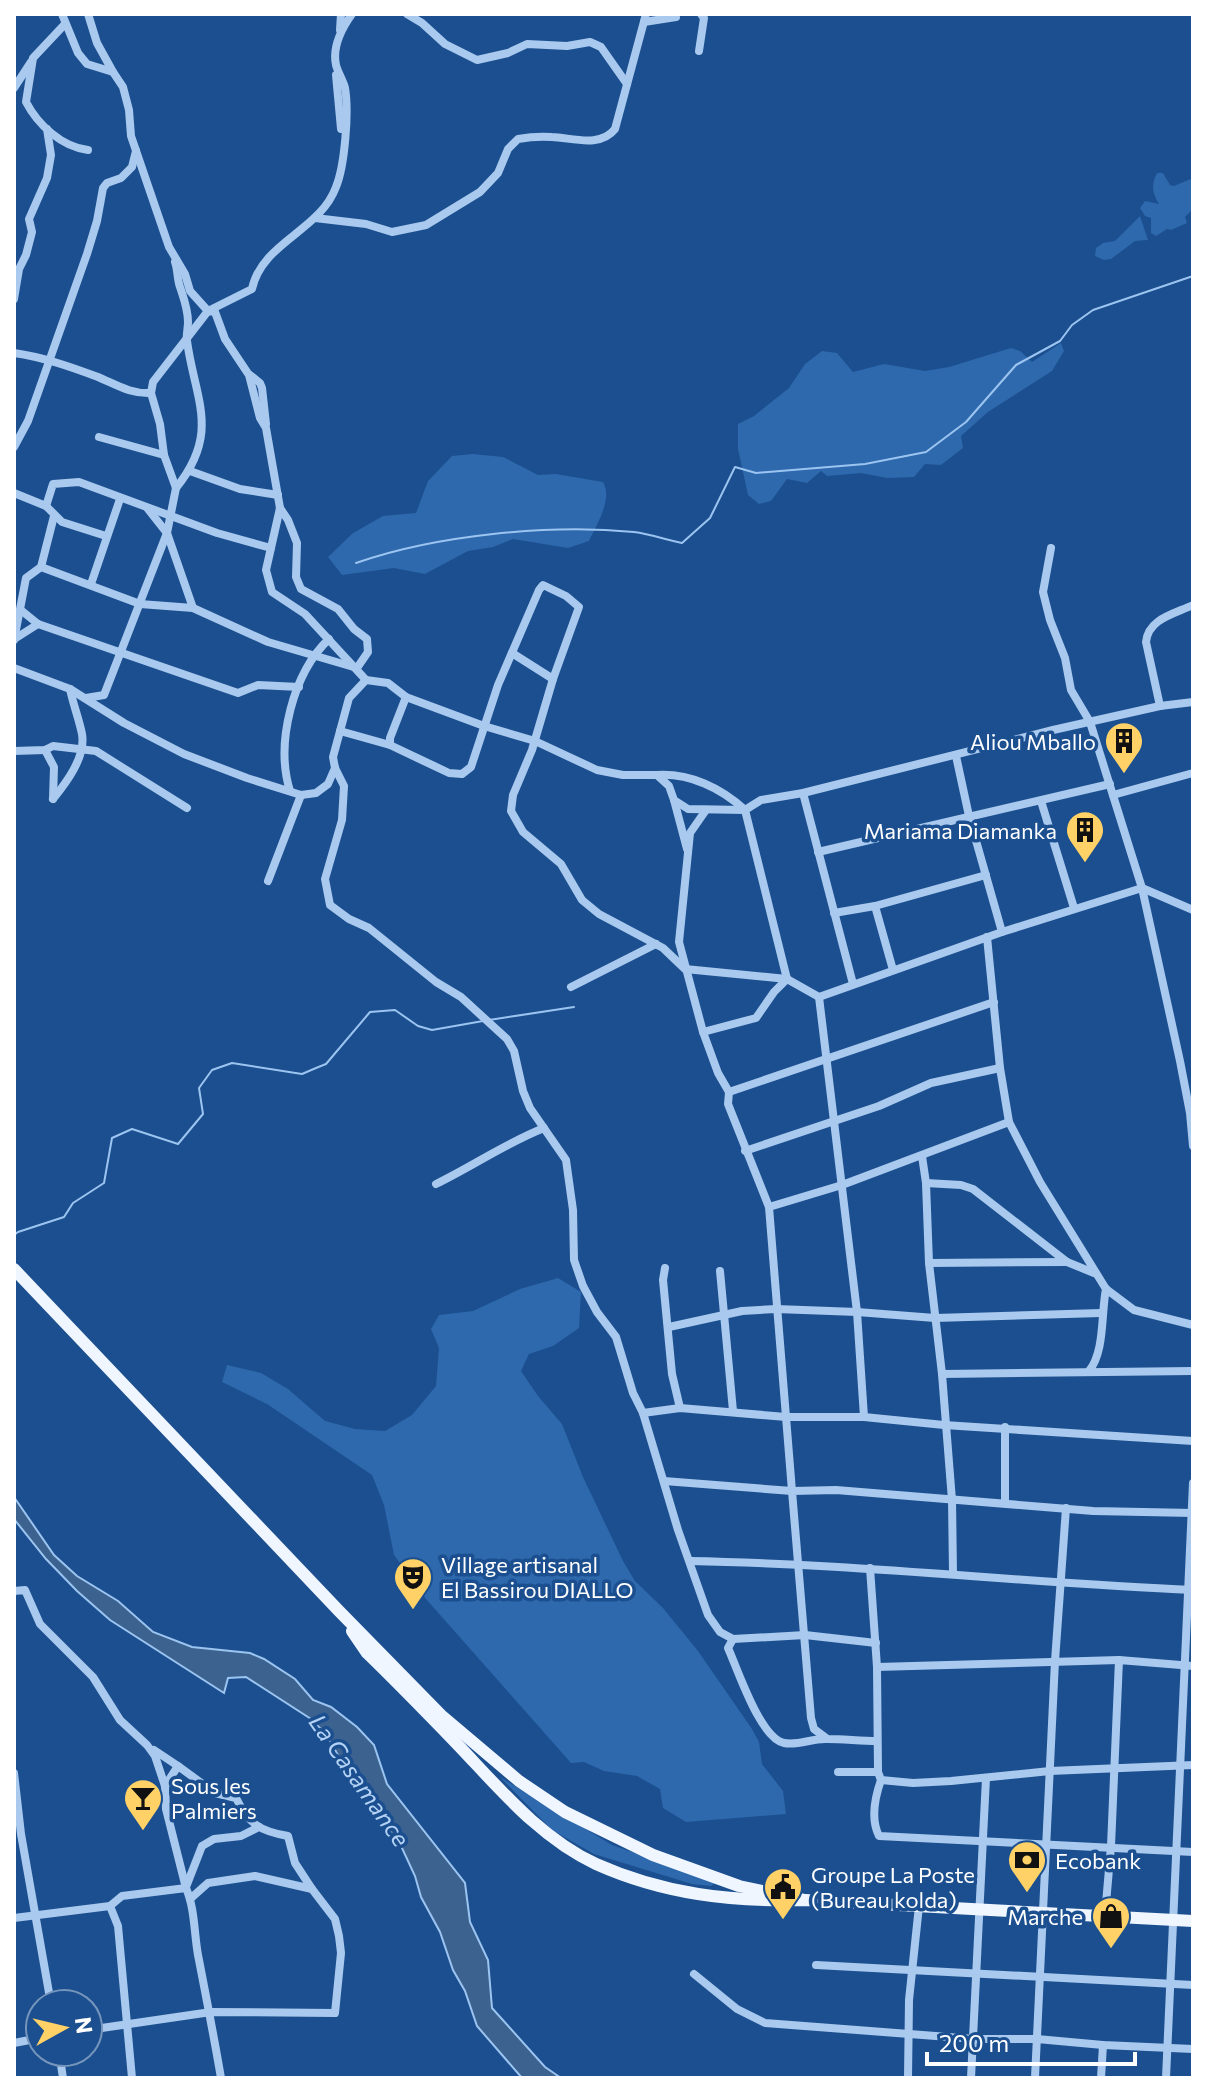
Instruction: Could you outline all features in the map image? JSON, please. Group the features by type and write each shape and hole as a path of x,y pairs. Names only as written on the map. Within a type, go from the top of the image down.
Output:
{"main road":[{"path":"14,1269 441,1715 519,1781 565,1812 653,1855 739,1886 805,1900"},
{"path":"339,1611 367,1653 498,1788 553,1837 576,1853 648,1885 686,1894 755,1900 1193,1921"}],"street":[{"path":"86,698 104,695 167,533 176,488 190,471 198,450 202,421 201,402 186,338 185,298 131,136 123,87 97,43 88,14"},
{"path":"176,488 164,455 160,424 151,393 153,382 208,311 252,289 261,263 323,211 337,186 347,115 344,86 335,62 341,14"},
{"path":"340,31 352,14"},
{"path":"407,14 445,44 477,60 508,53 527,44 567,46 590,42 601,47 627,84"},
{"path":"315,218 342,219 392,232 426,225 480,192 498,173 508,149 518,139 550,137 590,141 609,137 615,129 645,18 687,14"},
{"path":"699,51 704,18 701,14"},
{"path":"14,88 19,73 64,19 78,53 87,64 113,72"},
{"path":"33,58 26,102 47,129 72,148 88,150"},
{"path":"14,299 19,269 32,232 29,219 47,178 51,155 47,129"},
{"path":"14,447 28,421 97,221 103,188 107,183 121,178 132,167 136,150"},
{"path":"169,247 185,274 190,291 208,311 215,312 225,339 249,375 260,418 266,428 280,508 266,570 272,592 305,614 366,680 388,683 406,697 535,741 597,770 623,775 680,774 733,798 745,810 787,979"},
{"path":"14,353 39,356 135,394 151,393"},
{"path":"99,437 164,455"},
{"path":"190,471 240,489 278,495"},
{"path":"46,506 53,484 79,482 217,533 271,548"},
{"path":"14,493 46,506 62,522 106,536"},
{"path":"91,584 120,499"},
{"path":"148,508 167,533 193,608"},
{"path":"280,508 297,543 296,577 301,589 338,609 367,639 368,652 357,668"},
{"path":"15,639 26,578 41,567 54,516"},
{"path":"1051,548 1043,592 1065,658 1071,690 1090,722 1142,888 1192,1113 1193,1146"},
{"path":"41,567 140,604 193,608 268,642 357,668"},
{"path":"340,731 390,745 449,773 462,774 471,767 512,653 539,590 543,585 566,596 579,607 535,741 518,782 511,811 523,832 561,864 582,900 599,914 673,955 685,969 787,979 819,997"},
{"path":"1160,706 1146,642 1147,632 1151,625 1193,605"},
{"path":"22,611 38,624 238,693 258,685 299,687"},
{"path":"15,639 38,624"},
{"path":"290,791 284,756 286,724 313,654 329,639"},
{"path":"512,653 553,679"},
{"path":"14,668 70,689 124,723 184,754 301,795 316,793 328,784 335,768"},
{"path":"366,680 349,698 333,757 344,786 342,820 325,879 330,905 369,928 436,982 461,997 507,1039 514,1051 523,1091 566,1160 573,1210 574,1260 583,1286 616,1337 633,1393 643,1413 678,1530 708,1615 720,1632 733,1639 805,1635 876,1643"},
{"path":"45,750 54,767 53,799 69,778 81,750 82,736 70,689"},
{"path":"390,745 406,697"},
{"path":"674,800 688,809 745,810 761,800 803,793 1160,706 1193,702"},
{"path":"14,751 45,750 53,746 104,755 113,764 187,808"},
{"path":"956,756 969,816 1002,932"},
{"path":"1113,795 1193,773"},
{"path":"657,775 669,786 687,850"},
{"path":"818,852 1110,784"},
{"path":"803,793 853,984"},
{"path":"268,881 301,795"},
{"path":"1041,801 1074,908"},
{"path":"706,810 690,833 679,942 703,1032 729,1092 728,1104 769,1207 811,1718 814,1729 826,1738"},
{"path":"834,913 875,906 986,875"},
{"path":"819,997 987,937 1142,888 1193,910"},
{"path":"875,906 893,970"},
{"path":"987,937 1000,1068 1009,1122 1040,1182 1106,1289 1134,1310 1193,1325"},
{"path":"571,987 656,944"},
{"path":"703,1032 756,1018 787,979"},
{"path":"819,997 857,1312 864,1417"},
{"path":"729,1092 994,1002"},
{"path":"1180,1061 1193,1060"},
{"path":"745,1151 879,1106 931,1083 1000,1068"},
{"path":"769,1207 842,1185 1009,1122"},
{"path":"436,1184 465,1170 495,1149 544,1128"},
{"path":"922,1156 952,1500 953,1573"},
{"path":"926,1183 961,1185 973,1189 1067,1262 1096,1274"},
{"path":"929,1263 1067,1262"},
{"path":"665,1268 663,1280 672,1374 680,1408"},
{"path":"720,1271 733,1411"},
{"path":"1089,1371 1096,1363 1100,1345 1101,1313 1106,1289"},
{"path":"669,1327 725,1315 776,1309 935,1318 1101,1313"},
{"path":"942,1374 1193,1371"},
{"path":"643,1413 680,1408 786,1417 864,1417 1193,1441"},
{"path":"1005,1427 1005,1503"},
{"path":"664,1481 792,1491 869,1491 1066,1508 1192,1513"},
{"path":"1166,2078 1180,1765 1188,1666 1193,1483"},
{"path":"1035,2078 1055,1661 1066,1508"},
{"path":"690,1561 798,1563 1061,1584 1190,1590"},
{"path":"870,1568 880,1776 874,1817 879,1836 1193,1852"},
{"path":"14,1591 25,1590 40,1624 93,1677 120,1720 147,1745 215,1793 236,1798 246,1819 269,1832 288,1836 295,1863 335,1919 339,1936 341,1953 335,2013 211,2012 104,2027"},
{"path":"733,1639 728,1648 760,1722 770,1733 786,1744 826,1738 845,1742 877,1741"},
{"path":"877,1667 1119,1660 1188,1666"},
{"path":"1105,1915 1119,1660"},
{"path":"147,1745 155,1756 165,1786 166,1809 190,1899 197,1954 211,2012 221,2078"},
{"path":"838,1772 913,1783 1050,1771 1193,1765"},
{"path":"165,1786 178,1766"},
{"path":"14,1773 48,1988"},
{"path":"971,2078 986,1778"},
{"path":"186,1888 202,1846 214,1839 241,1836 259,1827"},
{"path":"190,1899 208,1883 255,1876 312,1889"},
{"path":"14,1918 110,1906 122,1896 186,1888"},
{"path":"110,1906 118,1926 132,2078"},
{"path":"908,2078 912,1970 919,1906"},
{"path":"816,1965 977,1976 1193,1985"},
{"path":"694,1974 737,2009 765,2023 975,2039 1037,2039 1193,2049"},
{"path":"1101,2078 1103,2045"}],"shaded area":[{"path":"1157,173 1163,173 1170,185 1174,186 1193,178 1193,209 1185,217 1187,223 1156,236 1151,233 1151,218 1145,216 1140,208 1145,201 1159,204 1153,189"},
{"path":"1140,216 1148,240 1135,241 1111,259 1095,256 1096,248 1115,241"},
{"path":"1061,343 1064,351 1052,371 988,412 961,436 963,448 941,465 925,464 914,477 887,478 861,473 827,476 821,471 807,483 787,479 771,501 759,504 748,495 738,449 738,424 754,416 789,388 805,364 822,351 837,353 853,372 884,364 925,371 1011,348 1020,351 1032,362"},
{"path":"473,454 503,457 538,475 556,474 603,482 605,504 589,541 568,548 513,539 493,547 468,551 425,574 394,568 342,575 328,557 353,533 383,516 416,513 428,481 452,456"},
{"path":"558,1278 581,1292 579,1328 553,1346 529,1354 521,1371 562,1424 583,1477 635,1581 663,1608 698,1651 752,1729 759,1742 762,1764 783,1791 786,1814 686,1822 663,1808 660,1789 637,1776 604,1771 584,1762 571,1763 426,1599 394,1555 384,1505 372,1475 267,1404 222,1382 227,1365 261,1373 288,1389 325,1421 355,1429 385,1431 412,1415 436,1386 439,1348 431,1329 439,1315 473,1311 520,1289"},
{"path":"500,1777 612,1845 717,1882 711,1886 692,1884 594,1854 552,1830"}],"water":[{"name":"La Casamance","path":"14,1497 54,1555 77,1576 118,1601 153,1632 192,1647 250,1653 264,1659 295,1679 313,1700 331,1707 357,1727 374,1745 387,1784 465,1883 470,1922 488,1960 492,2008 545,2067 561,2078 522,2078 477,2026 465,1991 453,1970 440,1932 421,1897 402,1848 346,1769 326,1734 311,1719 246,1677 228,1678 224,1693 110,1620 46,1559 14,1519"}],"waterway":[{"path":"356,563 421,545 530,531 634,532 682,543 710,518 735,467 756,473 865,464 926,452 966,422 1016,365 1060,341 1072,325 1093,310 1193,276"},
{"path":"489,1020 574,1007"},
{"path":"14,1235 64,1217 73,1203 104,1183 112,1138 132,1129 178,1144 203,1114 199,1088 212,1070 232,1063 302,1074 326,1064 370,1012 395,1010 418,1026 432,1030 483,1021"}],"place":[{"name":"Aliou Mballo","path":"1124,775"},
{"name":"Mariama Diamanka","path":"1085,864"},
{"name":"Village artisanal El Bassirou DIALLO","path":"413,1611"},
{"name":"Sous les Palmiers","path":"143,1832"},
{"name":"Ecobank","path":"1027,1894"},
{"name":"Groupe La Poste (Bureau kolda)","path":"783,1921"},
{"name":"Marche","path":"1111,1950"}]}
